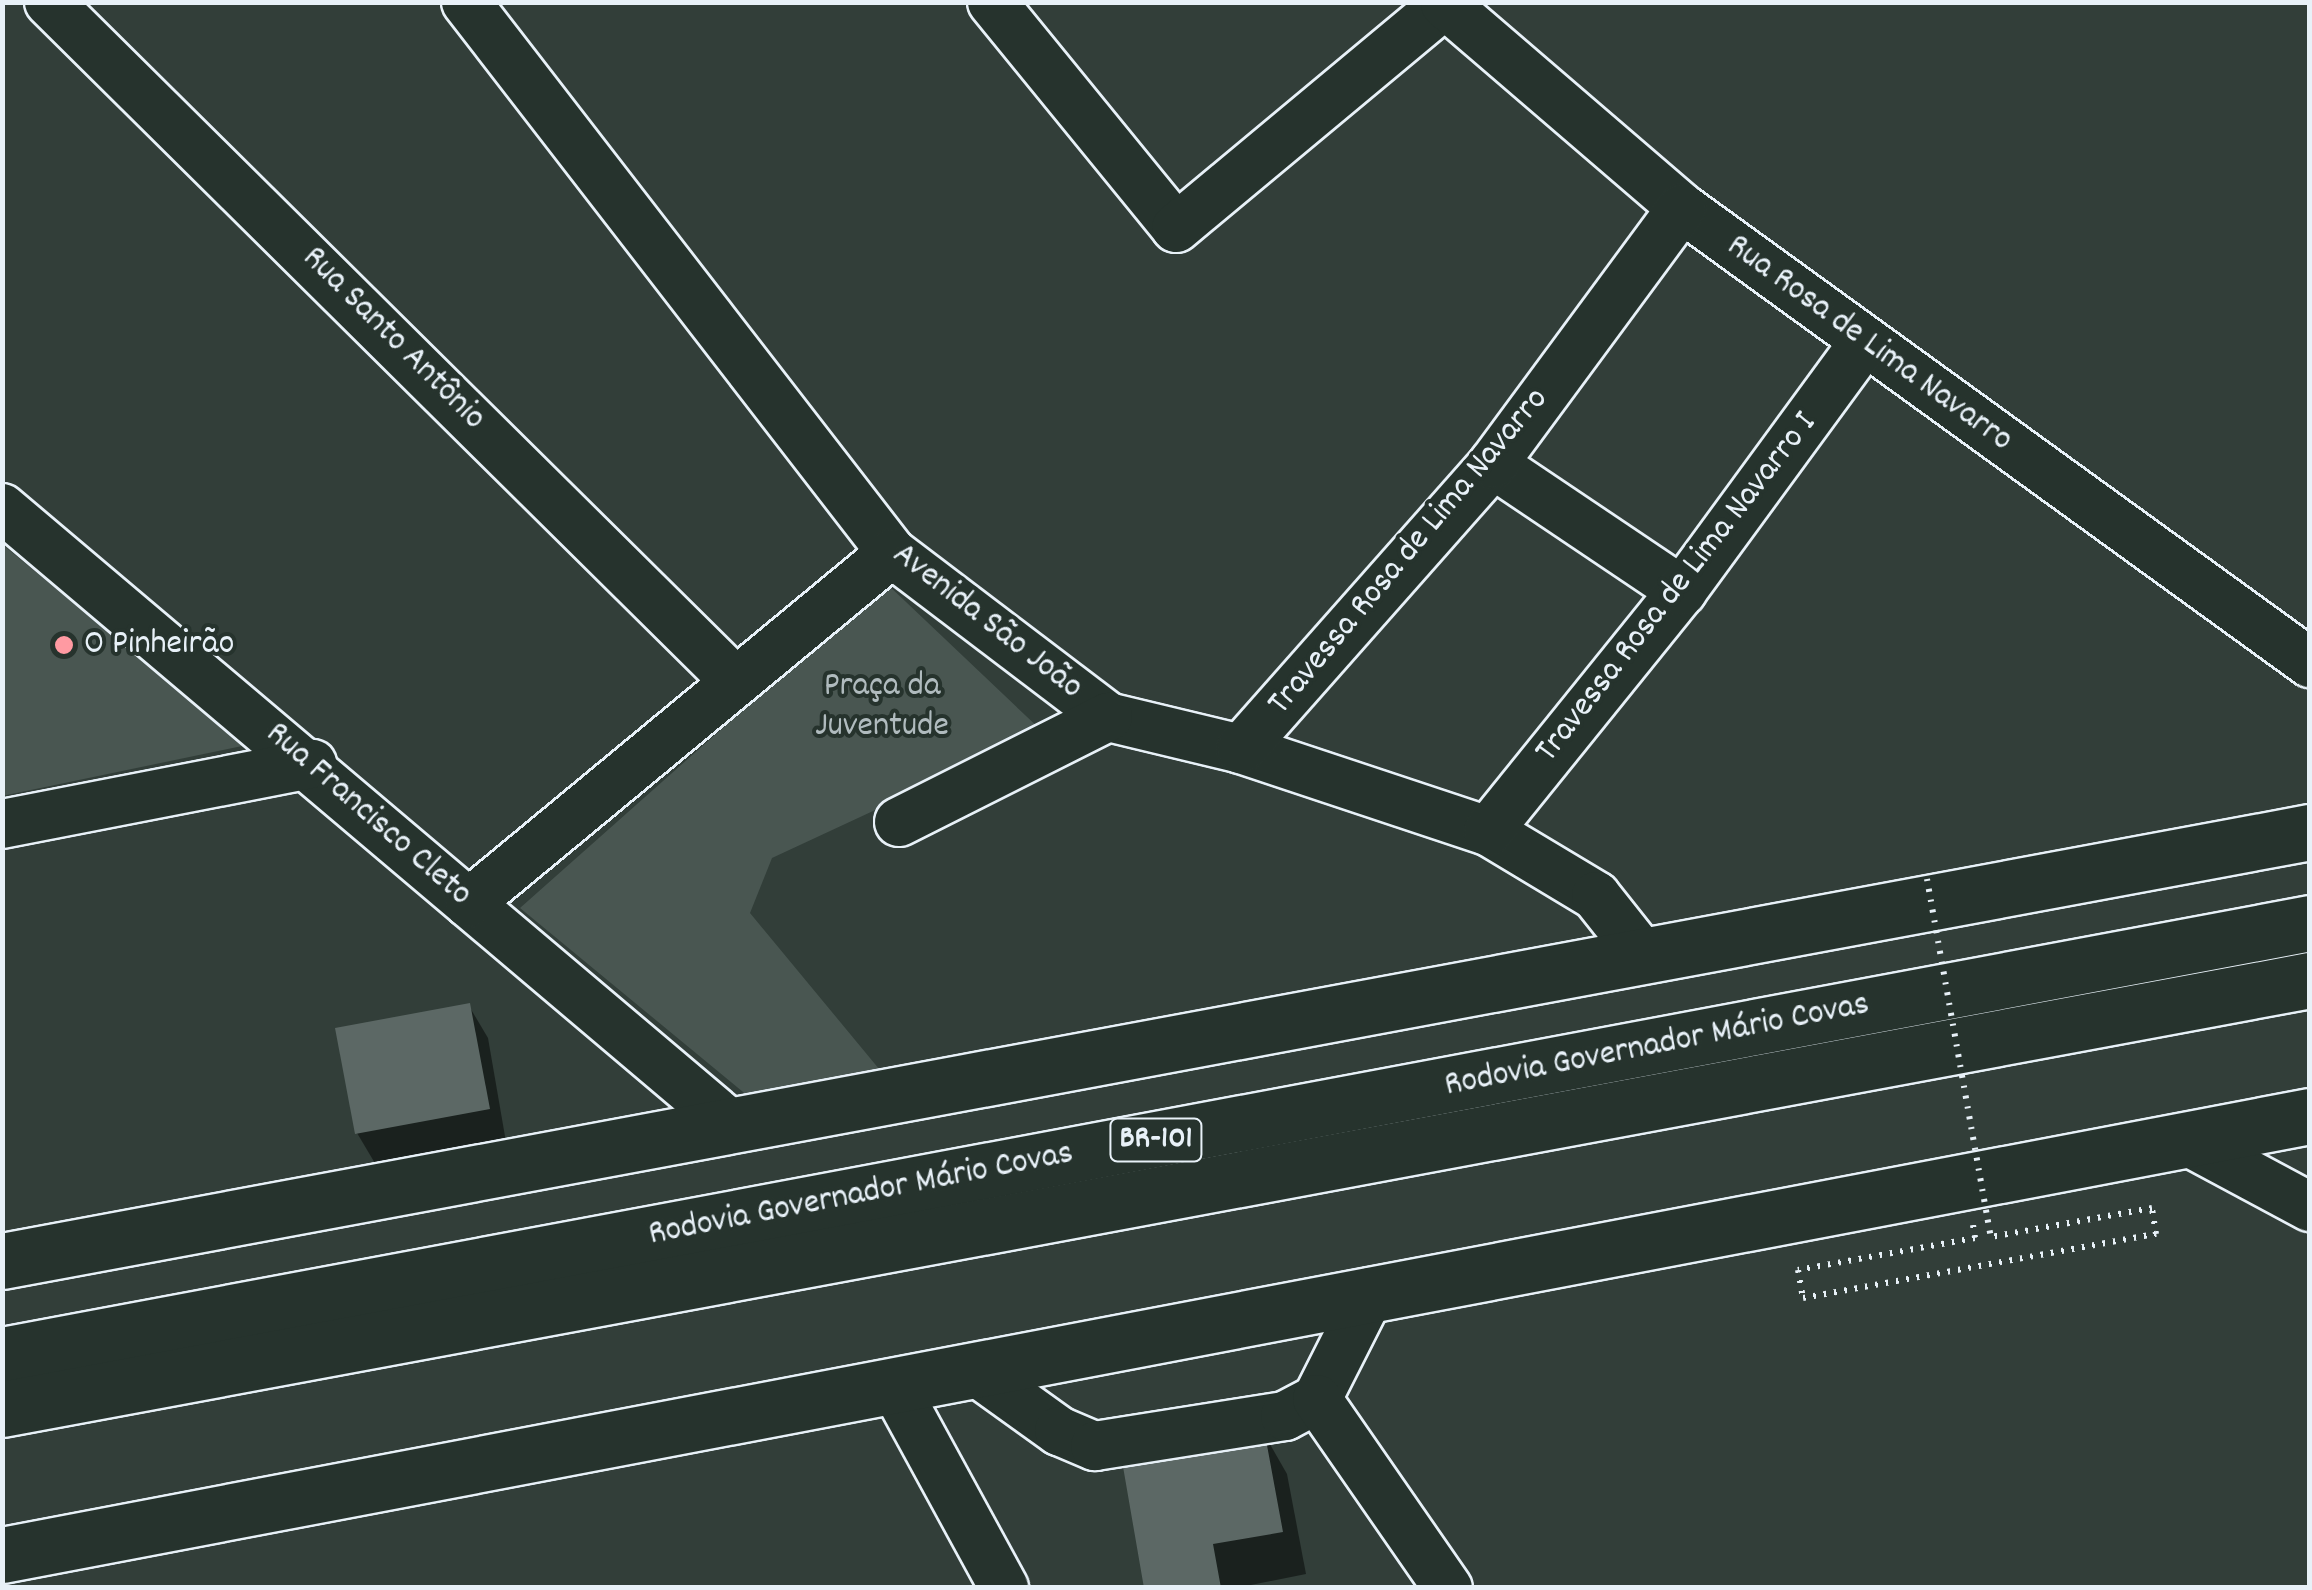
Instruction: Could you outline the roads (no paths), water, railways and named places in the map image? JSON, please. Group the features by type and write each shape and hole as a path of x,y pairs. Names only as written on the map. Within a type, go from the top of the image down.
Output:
{"main road":[{"path":"2,1261 2310,832"},
{"name":"Rodovia Governador Mário Covas","path":"2,1355 2310,923"},
{"name":"Rodovia Governador Mário Covas","path":"2,1410 2310,980"},
{"path":"2,1555 2310,1116"}],"street":[{"name":"Rua Santo Antônio","path":"49,2 733,679"},
{"name":"Avenida São João","path":"466,2 892,552 1108,717 1241,749 1488,831 1596,896 1642,954"},
{"path":"992,2 1176,228 1446,3"},
{"name":"Rua Rosa de Lima Navarro","path":"1446,3 1682,208 2310,663"},
{"name":"Travessa Rosa de Lima Navarro","path":"1241,749 1493,464 1682,208"},
{"name":"Travessa Rosa de Lima Navarro I","path":"1488,831 1682,591 1864,342"},
{"path":"1493,464 1682,591"},
{"name":"Rua Francisco Cleto","path":"2,508 312,764 731,1125"},
{"path":"470,902 733,679 892,552"},
{"path":"899,822 1108,717"},
{"path":"2,824 312,764"},
{"path":"2183,1139 2310,1207"},
{"path":"974,1370 1059,1431 1095,1446 1285,1416 1317,1399 1372,1292"},
{"path":"893,1384 1004,1588"},
{"path":"1317,1399 1448,1588"}],"place":[{"name":"O Pinheirão","path":"64,645"}],"park label":[{"name":"Praça da Juventude","path":"882,707"}]}
